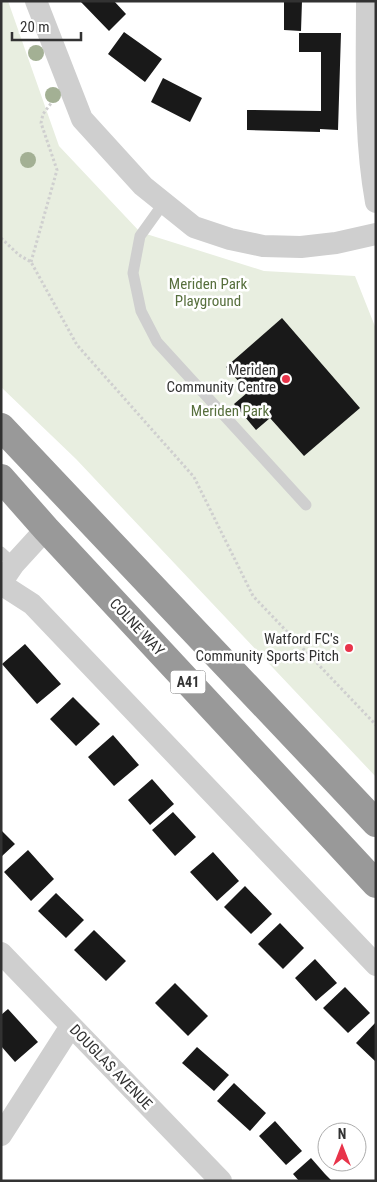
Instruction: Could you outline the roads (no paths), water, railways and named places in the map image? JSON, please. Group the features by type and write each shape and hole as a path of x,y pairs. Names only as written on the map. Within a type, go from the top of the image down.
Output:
{"highway":[{"name":"A41","path":"1,427 376,824"},
{"name":"COLNE WAY","path":"1,478 46,529 376,884"}],"street":[{"path":"36,1 82,119 120,163 163,204 194,226 230,239 264,246 336,243 376,234"},
{"path":"367,1 366,106 376,202"},
{"path":"46,529 8,558 1,584 32,604 376,965"},
{"name":"DOUGLAS AVENUE","path":"1,953 221,1181"},
{"path":"1,1135 71,1026"}],"lane":[{"path":"163,204 140,236 133,273 141,311 157,342 306,505"}],"place":[{"name":"Meriden Community Centre","path":"286,379"},
{"name":"Watford FC's Community Sports Pitch","path":"349,648"}],"park label":[{"name":"Meriden Park Playground","path":"208,292"},
{"name":"Meriden Park","path":"230,411"}]}
